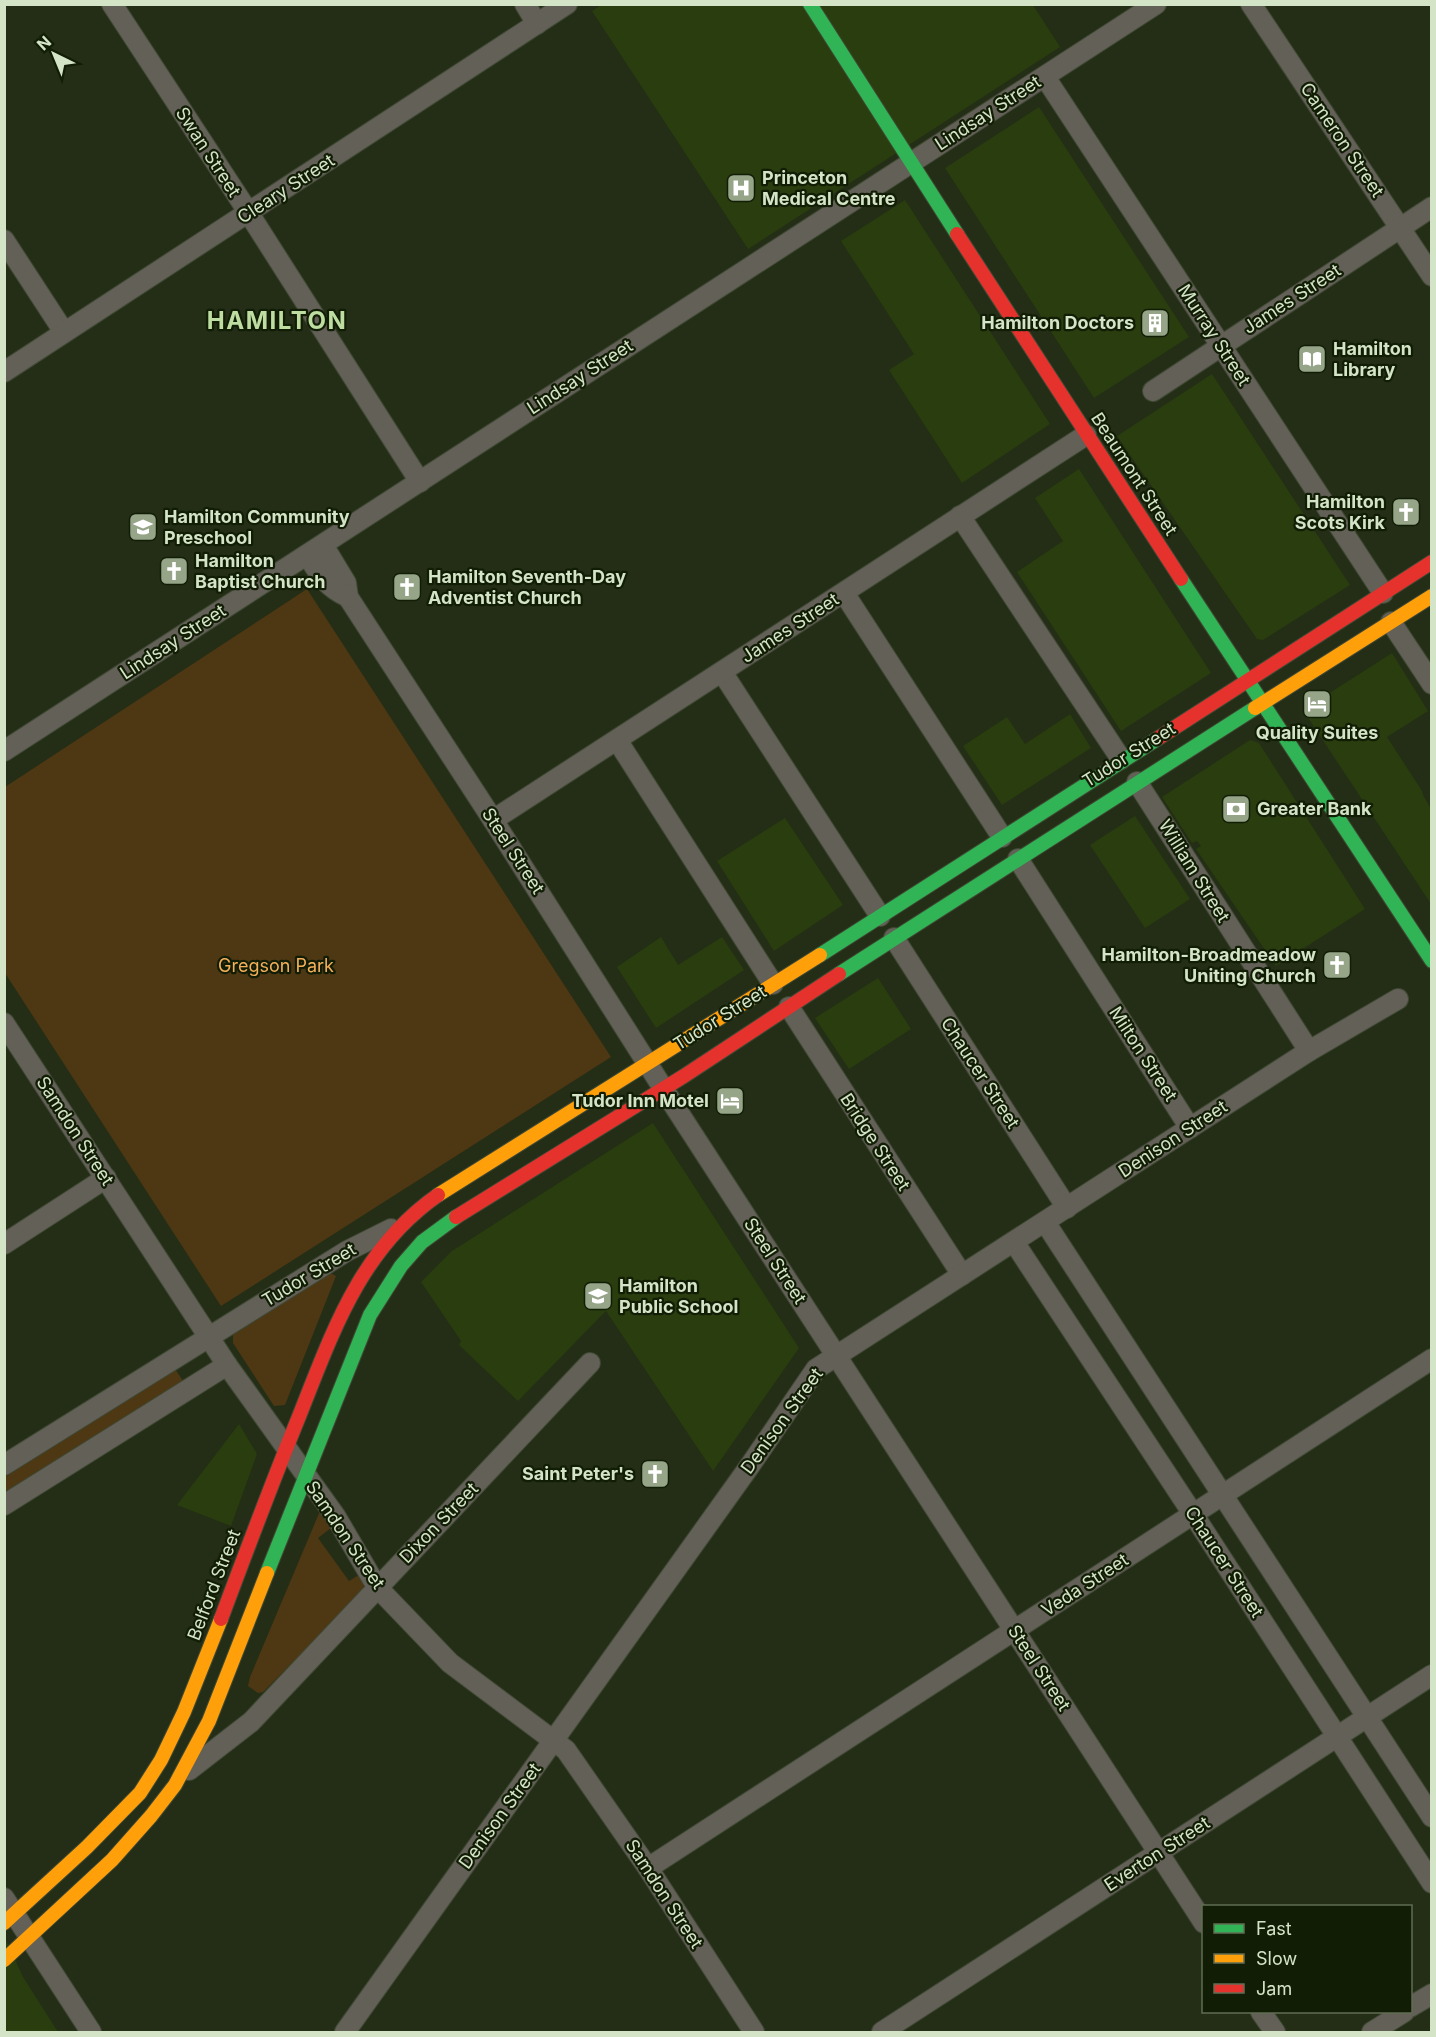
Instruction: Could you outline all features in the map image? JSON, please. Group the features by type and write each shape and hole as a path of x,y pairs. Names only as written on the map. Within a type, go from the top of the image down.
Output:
{"main road":[{"name":"Beaumont Street","path":"810,4 1086,435 1431,961"},
{"name":"Tudor Street","path":"404,1222 463,1178 880,916 1431,562"},
{"name":"Tudor Street","path":"306,1476 358,1345 384,1291 410,1254 437,1230 478,1202 664,1088 1137,782 1431,596"},
{"name":"Belford Street","path":"8,1912 71,1863 122,1814 139,1794 160,1761 190,1700 286,1448 347,1301 371,1262 404,1222"},
{"path":"4,1960 127,1844 154,1813 179,1777 209,1721 306,1476"}],"street":[{"name":"Swan Street","path":"112,4 420,482"},
{"path":"525,4 537,24"},
{"name":"Cleary Street","path":"4,372 567,4"},
{"name":"Lindsay Street","path":"4,750 1156,4"},
{"name":"Cameron Street","path":"1251,4 1431,276"},
{"name":"Murray Street","path":"1045,77 1383,593"},
{"name":"James Street","path":"1153,391 1431,207"},
{"path":"4,240 64,332"},
{"name":"James Street","path":"493,820 1086,435"},
{"path":"960,516 1122,759"},
{"name":"Steel Street","path":"315,550 346,583 348,597 1202,1921"},
{"path":"844,593 1002,837"},
{"path":"1391,622 1431,684"},
{"path":"722,672 880,916"},
{"path":"617,740 773,984"},
{"name":"William Street","path":"1137,782 1309,1051"},
{"name":"Milton Street","path":"1018,859 1190,1128"},
{"name":"Chaucer Street","path":"894,938 1067,1208"},
{"name":"Denison Street","path":"345,2032 816,1369 1309,1051 1398,999"},
{"name":"Bridge Street","path":"789,1007 962,1275"},
{"name":"Samdon Street","path":"4,1023 227,1365 336,1518 377,1587 450,1663 566,1750 648,1868 754,2032"},
{"path":"4,1244 106,1178"},
{"name":"Tudor Street","path":"4,1465 347,1251 404,1222"},
{"name":"Chaucer Street","path":"1045,1222 1431,1817"},
{"name":"Chaucer Street","path":"1014,1242 1338,1736 1431,1883"},
{"name":"Veda Street","path":"648,1868 1431,1359"},
{"name":"Dixon Street","path":"179,1777 251,1722 590,1363"},
{"path":"4,1505 227,1365"},
{"name":"Everton Street","path":"882,2032 1431,1675"},
{"path":"8,1912 29,1937 91,2032"},
{"path":"1412,2006 1431,1994"},
{"path":"1263,2013 1275,2032"},
{"path":"1372,2032 1402,2013"}],"shaded area":[{"path":"603,4 1033,5 1060,47 748,249 592,11"},
{"path":"1039,107 1189,337 1094,398 945,168"},
{"path":"905,200 1050,424 962,483 889,370 914,354 841,241"},
{"path":"1212,374 1350,585 1263,640 1257,639 1117,436"},
{"path":"1079,469 1211,673 1121,731 1017,572 1063,541 1035,498"},
{"path":"1392,653 1428,711 1387,737 1431,809 1431,904 1303,710"},
{"path":"1070,714 1091,748 1002,805 963,746 1007,717 1025,744"},
{"path":"1250,740 1259,743 1365,909 1276,966 1196,849 1201,846 1197,841 1192,843 1162,797"},
{"path":"1135,816 1190,899 1145,928 1090,845"},
{"path":"785,818 843,905 774,951 717,861"},
{"path":"661,937 678,965 722,937 744,970 656,1028 617,967"},
{"path":"878,978 911,1029 849,1069 815,1018"},
{"name":"Hamilton Public School","path":"653,1123 799,1348 713,1471 606,1311 518,1401 459,1345 461,1341 421,1282 452,1251"},
{"path":"239,1424 257,1454 231,1526 177,1505"},
{"path":"4,1936 23,1977 58,2032 5,2032"}],"green space":[{"name":"Gregson Park","path":"307,589 611,1057 221,1306 5,973 5,787"},
{"path":"328,1272 336,1276 285,1405 274,1406 233,1343 233,1335 238,1328"},
{"path":"175,1369 183,1381 5,1494 5,1477"},
{"path":"320,1511 331,1528 318,1538 349,1581 362,1573 363,1592 263,1692 258,1693 248,1686 250,1677"}],"traffic: fast":[{"path":"810,4 957,234"},
{"path":"1181,579 1432,961"},
{"path":"839,974 1255,708"},
{"path":"820,955 1157,739"},
{"path":"267,1573 370,1315 401,1266 422,1242 456,1217"}],"traffic: slow":[{"path":"1255,708 1432,596"},
{"path":"438,1195 820,955"},
{"path":"4,1960 112,1860 175,1785 209,1721 267,1573"},
{"path":"4,1923 87,1847 140,1793 161,1760 184,1712 221,1619"}],"traffic: jam":[{"path":"957,234 1181,579"},
{"path":"1157,739 1432,562"},
{"path":"456,1217 684,1076 839,974"},
{"path":"221,1619 336,1325 368,1268 388,1241 411,1217 438,1195"}],"place":[{"name":"Princeton Medical Centre","path":"741,188"},
{"name":"Hamilton Doctors","path":"1155,323"},
{"name":"Hamilton Library","path":"1312,359"},
{"name":"Hamilton Scots Kirk","path":"1406,512"},
{"name":"Hamilton Community Preschool","path":"143,527"},
{"name":"Hamilton Baptist Church","path":"174,571"},
{"name":"Hamilton Seventh-Day Adventist Church","path":"407,587"},
{"name":"Quality Suites","path":"1317,704"},
{"name":"Greater Bank","path":"1236,809"},
{"name":"Hamilton-Broadmeadow Uniting Church","path":"1337,965"},
{"name":"Tudor Inn Motel","path":"730,1101"},
{"name":"Hamilton Public School","path":"598,1296"},
{"name":"Saint Peter's","path":"655,1474"}],"district":[{"name":"HAMILTON","path":"277,321"}]}
